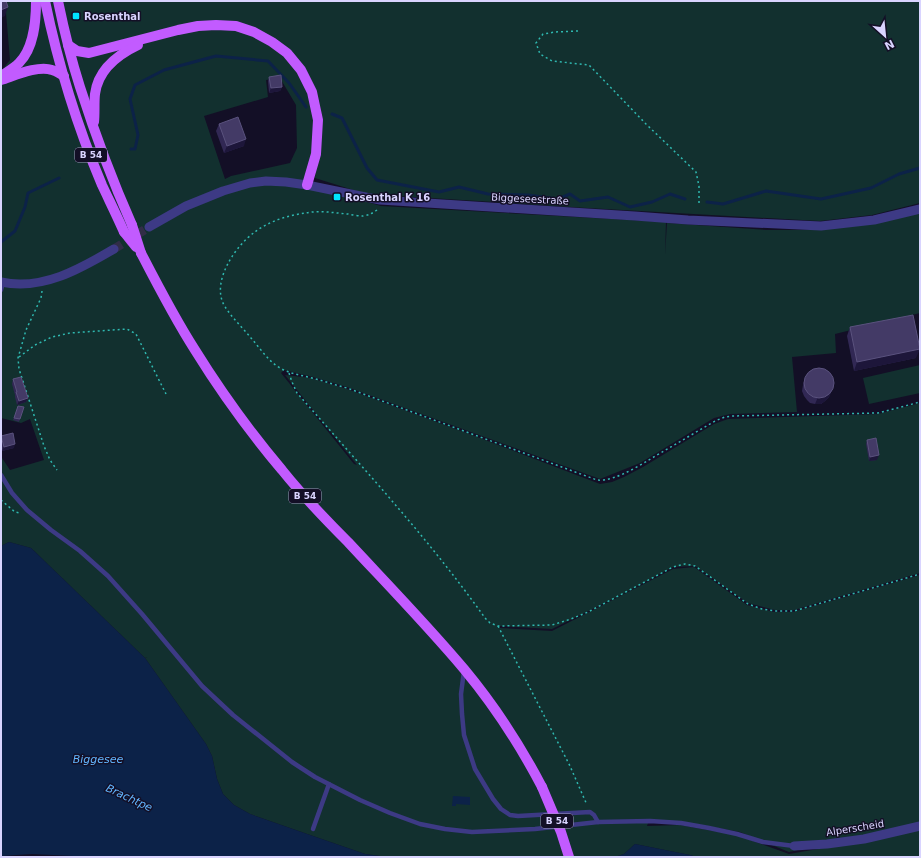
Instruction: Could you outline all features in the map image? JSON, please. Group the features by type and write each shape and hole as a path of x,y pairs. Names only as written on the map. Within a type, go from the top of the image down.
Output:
{"main road":[{"path":"1,76 18,64 25,56 30,45 34,29 36,1"},
{"name":"B 54","path":"45,1 70,97 102,184 195,350 224,394 282,471 434,634 497,713 520,747 542,787 562,832 569,857"},
{"name":"B 54","path":"58,1 79,86 128,228"},
{"path":"68,45 77,51 89,53 178,30 198,26 216,25 236,26 254,32 272,42 287,53 302,70 312,92 318,120 316,154 307,185"},
{"path":"94,128 95,92 101,76 112,61 120,54 156,36"},
{"path":"1,80 29,71 42,69 52,70 64,76"}],"street":[{"name":"Biggeseestraße","path":"149,227 186,206 223,191 250,183 266,181 307,185 380,200 688,220 821,226 874,220 920,209"},
{"path":"2,285 25,285 45,282 88,264 114,249"},
{"name":"Alperscheid","path":"794,846 827,844 864,839 920,826"}],"lane":[{"path":"1,475 12,493 27,510 80,551 108,576 202,686 233,715 292,762 360,800 420,824 445,830 472,832 535,830 598,822 650,821 680,823 709,828 738,834 763,842 794,846"},
{"path":"464,670 461,694 464,735 476,770 493,799 501,809 510,815 518,816 590,812 594,815 598,822"},
{"path":"312,828 329,784"}],"path":[{"path":"578,31 543,34 536,43 540,54 552,61 589,66 696,172 699,186 699,205"},
{"path":"380,200 379,206 375,211 362,216 322,212 306,213 291,216 264,226 248,237 228,264 220,286 223,304 240,326 272,362 280,368 289,372 347,388 601,481 611,479 628,471 715,421 725,417 878,413 920,402"},
{"path":"45,282 41,298 26,330 18,358 44,446 50,460 57,470"},
{"path":"18,358 35,345 52,337 70,333 127,329 136,334 166,394"},
{"path":"289,372 297,393 408,520 457,579 485,618 490,623 498,626 552,625 571,619 588,612 673,567 685,564 695,566 748,604 775,611 794,611 920,574"},
{"path":"1,500 15,512 21,513 27,510"},
{"path":"498,626 570,766 590,812"}],"green space":[{"path":"5,1 920,1 920,203 872,215 820,221 366,194 315,178 317,158 309,185 381,206 666,222 665,255 667,223 767,230 821,230 920,213 920,313 835,334 836,353 792,357 797,412 730,414 714,418 640,463 600,479 347,387 284,370 281,373 354,464 357,465 285,375 311,378 347,389 600,484 612,482 624,477 714,424 728,419 878,414 920,403 920,573 794,610 775,610 748,603 695,566 673,567 621,595 552,629 499,626 500,628 552,631 673,569 694,567 747,605 774,612 793,612 920,575 920,826 789,852 740,832 679,821 648,823 647,826 680,825 736,835 789,854 864,841 920,828 920,857 696,857 635,844 624,854 615,857 387,857 365,854 250,814 234,805 223,794 217,779 212,756 206,744 145,658 31,548 9,542 1,546 1,454 10,470 44,460 30,419 21,423 1,418 1,71 10,60","holes":["280,78 296,105 297,148 290,163 231,176 225,179 204,116 268,97 266,80"]},
{"path":"920,365 920,393 869,404 863,378"}],"water":[{"name":"Biggesee","path":"9,542 31,548 145,658 206,744 212,756 217,779 223,794 234,805 250,814 365,854 387,857 94,857 32,854 1,856 1,546"},
{"path":"453,796 470,797 470,805 456,804 456,806 452,806"},
{"path":"635,844 696,857 615,857 624,854"}],"building":[{"path":"1,1 6,1 8,7 1,10"},
{"path":"281,75 282,87 271,88 269,77"},
{"path":"238,117 246,139 227,146 219,124"},
{"path":"913,315 920,349 857,362 850,327"},
{"path":"819,368 829,373 834,383 829,393 819,398 809,393 804,383 809,373"},
{"path":"21,377 28,398 19,401 13,379"},
{"path":"18,406 24,407 20,419 14,418"},
{"path":"13,433 15,444 4,447 1,436"},
{"path":"876,438 879,455 870,457 867,440"}],"waterway":[{"path":"131,149 135,149 138,135 130,99 135,85 164,70 216,56 268,61 289,83 306,107"},
{"path":"332,114 342,118 367,168 377,180 439,192 459,187 488,194 528,195 558,199 570,194 580,201 608,197 630,207 652,202 670,194 685,199"},
{"path":"707,202 723,204 766,191 821,199 871,188 899,174 920,168"},
{"path":"1,242 15,231 25,207 28,193 59,178"}],"tunnel":[{"path":"114,249 149,227"}],"place":[{"name":"Rosenthal","path":"76,16"},
{"name":"Rosenthal K 16","path":"337,197"}],"water label":[{"name":"Brachtpe","path":"129,798"}]}
